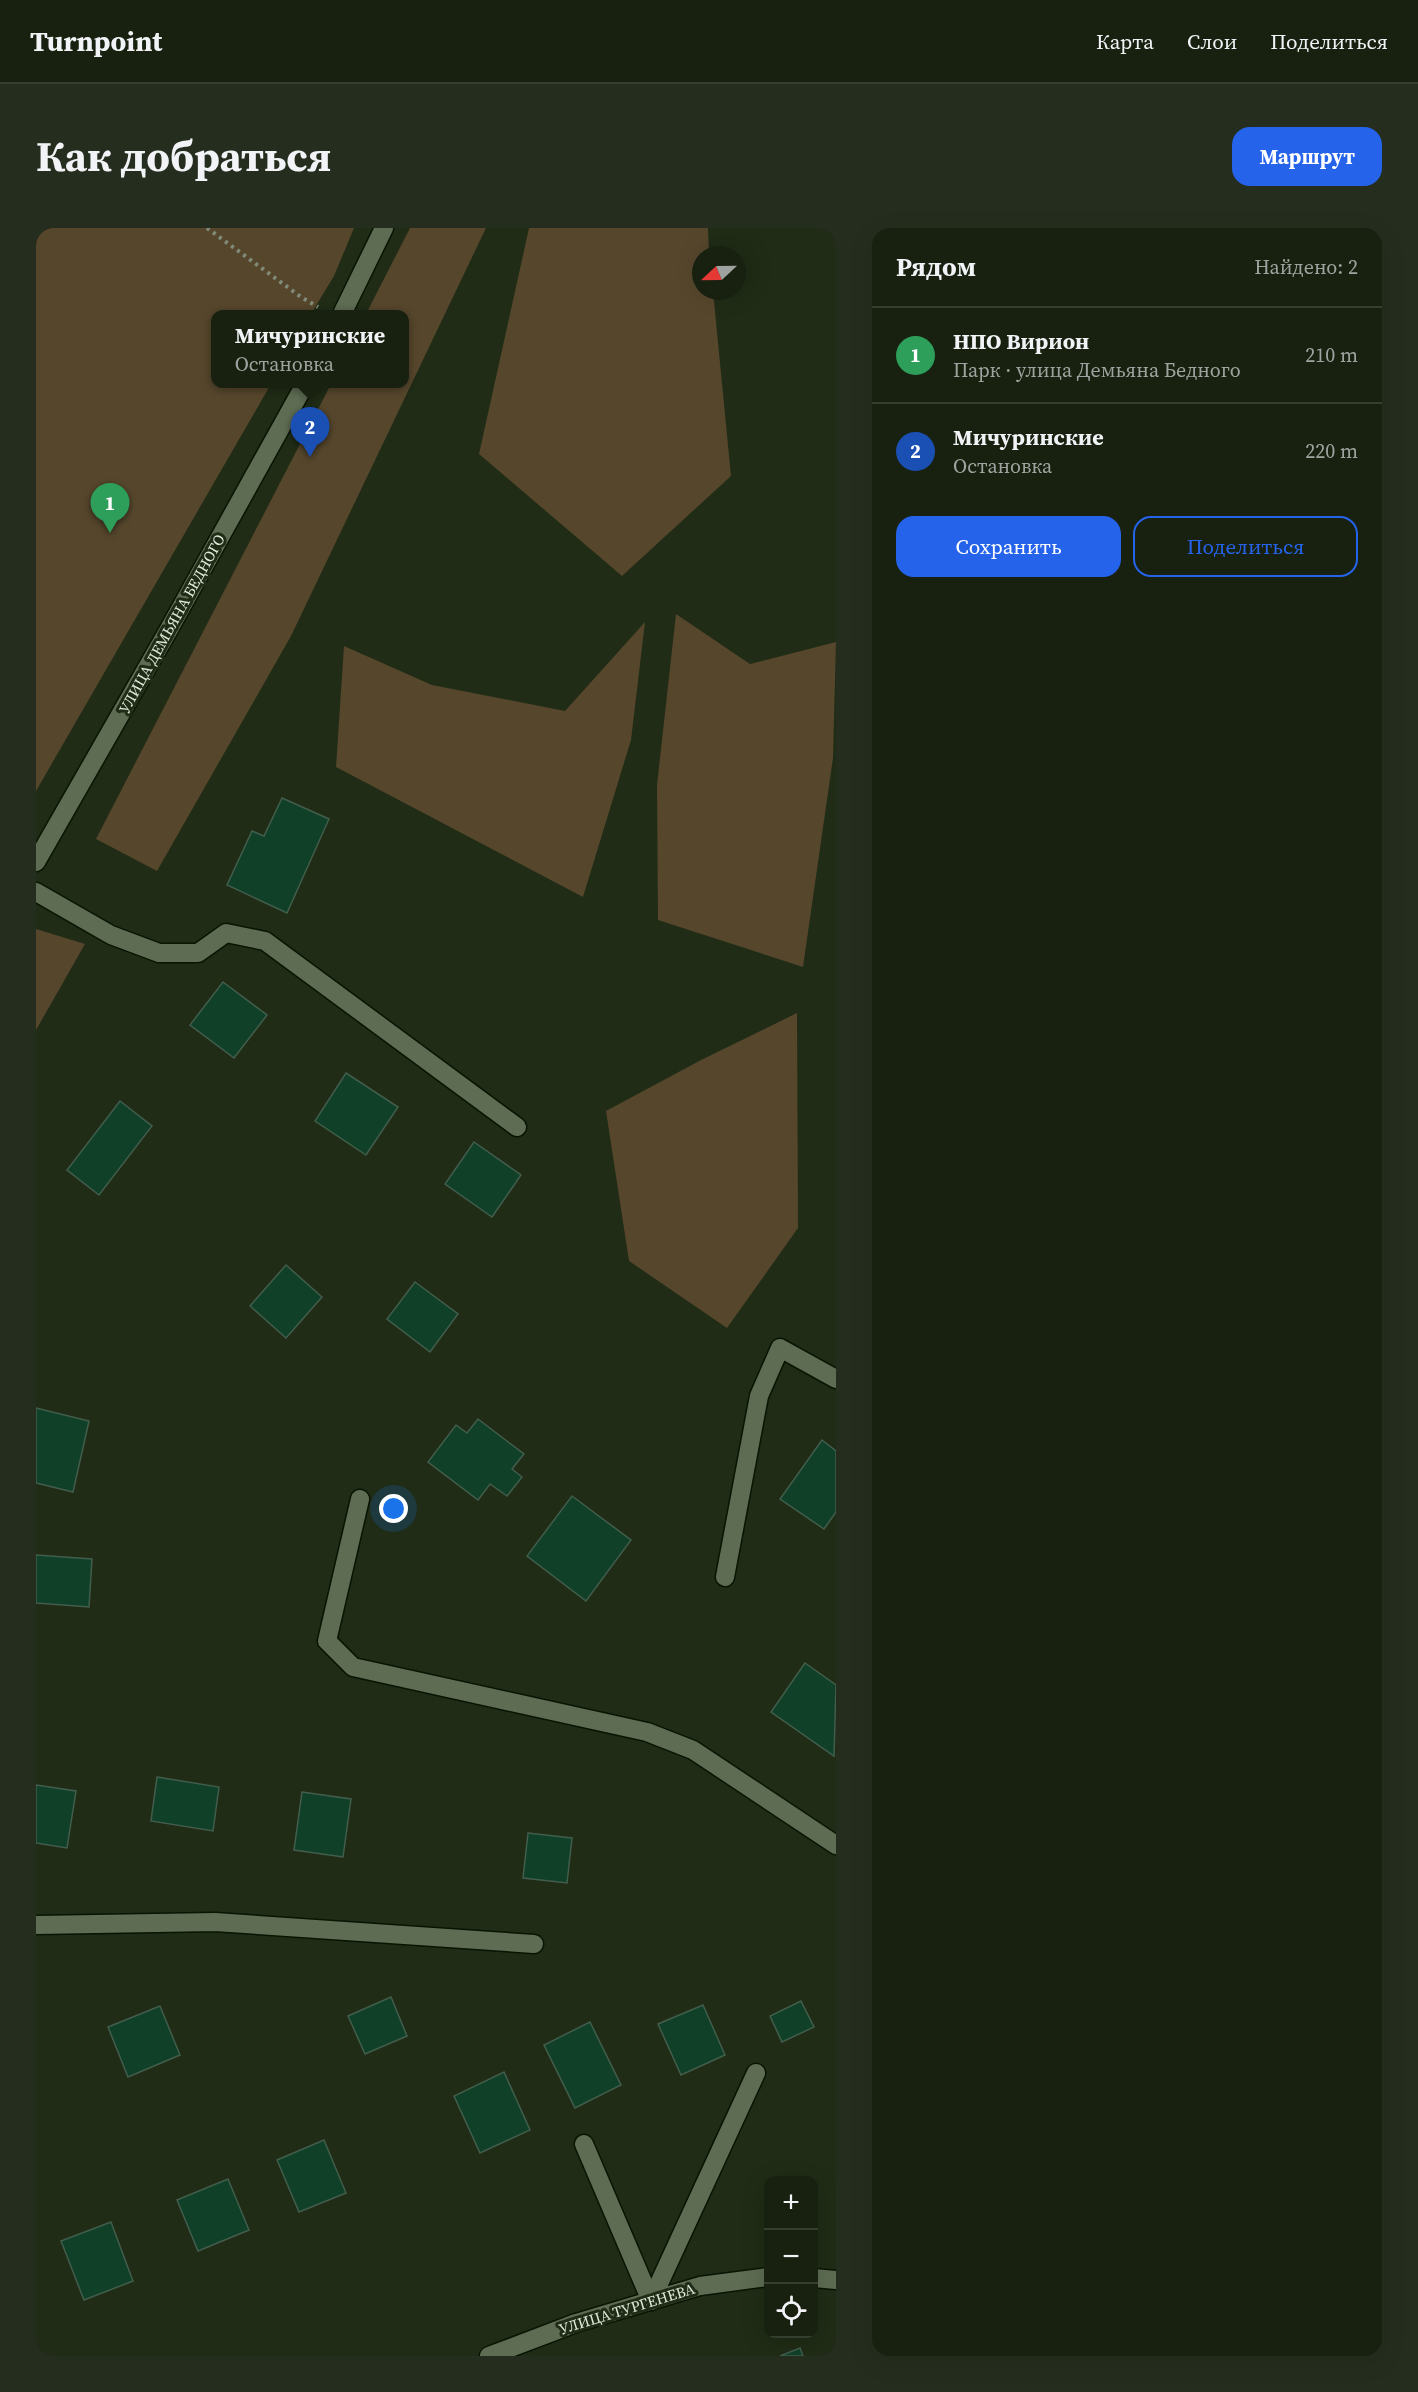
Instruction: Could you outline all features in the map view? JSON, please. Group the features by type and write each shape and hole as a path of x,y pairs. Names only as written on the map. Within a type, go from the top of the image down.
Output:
{"street":[{"path":"344,310 384,228"},
{"name":"УЛИЦА ДЕМЬЯНА БЕДНОГО","path":"36,862 168,632 303,388"},
{"path":"36,892 111,935 159,953 198,952 226,933 265,941 517,1127"},
{"path":"725,1577 759,1396 780,1348 836,1379"},
{"path":"360,1499 327,1641 353,1667 600,1724 647,1732 693,1750 836,1845"},
{"path":"36,1925 215,1922 534,1944"},
{"path":"651,2301 756,2073"},
{"path":"584,2144 651,2301"},
{"name":"УЛИЦА ТУРГЕНЕВА","path":"489,2356 576,2323 700,2286 764,2278"},
{"path":"818,2278 836,2280"}],"path":[{"path":"207,228 301,297 321,309"}],"shaded area":[{"path":"36,228 354,228 334,276 313,310 211,310 211,388 269,388 36,791"},
{"path":"410,228 486,228 291,636 157,871 96,839 329,388 409,388 409,310 368,310"},
{"path":"529,228 708,228 709,246 692,246 692,300 714,300 731,476 622,576 479,454"},
{"path":"676,614 750,664 836,642 833,758 803,967 658,920 657,785"},
{"path":"645,622 631,740 583,897 336,767 344,646 432,685 565,711"},
{"path":"36,929 85,944 36,1030"},
{"path":"797,1013 798,1228 727,1328 629,1261 606,1111 701,1060"}],"building":[{"path":"282,798 329,819 287,913 227,885 252,831 264,836"},
{"path":"223,982 267,1015 234,1058 190,1025"},
{"path":"346,1073 398,1107 366,1155 315,1121"},
{"path":"120,1101 152,1126 99,1195 67,1170"},
{"path":"474,1142 521,1175 492,1217 445,1184"},
{"path":"286,1265 322,1297 286,1338 250,1306"},
{"path":"415,1282 458,1314 430,1352 387,1319"},
{"path":"36,1408 89,1421 73,1492 36,1483"},
{"path":"478,1419 524,1454 512,1469 522,1477 507,1496 490,1484 478,1500 428,1462 456,1425 467,1433"},
{"path":"822,1440 836,1451 836,1512 824,1529 780,1499"},
{"path":"572,1496 631,1540 586,1601 527,1556"},
{"path":"36,1555 92,1559 89,1607 36,1603"},
{"path":"805,1663 836,1685 834,1756 771,1712"},
{"path":"157,1777 219,1787 213,1831 151,1821"},
{"path":"36,1785 76,1791 67,1848 36,1843"},
{"path":"302,1792 351,1799 343,1857 294,1850"},
{"path":"528,1833 572,1838 567,1883 523,1878"},
{"path":"391,1997 407,2036 365,2054 348,2016"},
{"path":"801,2001 814,2027 782,2042 770,2016"},
{"path":"703,2005 725,2055 681,2075 658,2024"},
{"path":"160,2006 180,2055 128,2077 108,2027"},
{"path":"590,2022 621,2085 575,2108 544,2045"},
{"path":"504,2072 530,2130 480,2153 454,2096"},
{"path":"324,2140 346,2193 299,2212 277,2160"},
{"path":"228,2179 249,2230 198,2251 177,2200"},
{"path":"111,2222 133,2281 84,2300 61,2241"},
{"path":"800,2348 803,2356 780,2356"}],"place":[{"name":"Мичуринские","path":"310,457"},
{"name":"НПО Вирион","path":"110,533"}]}
